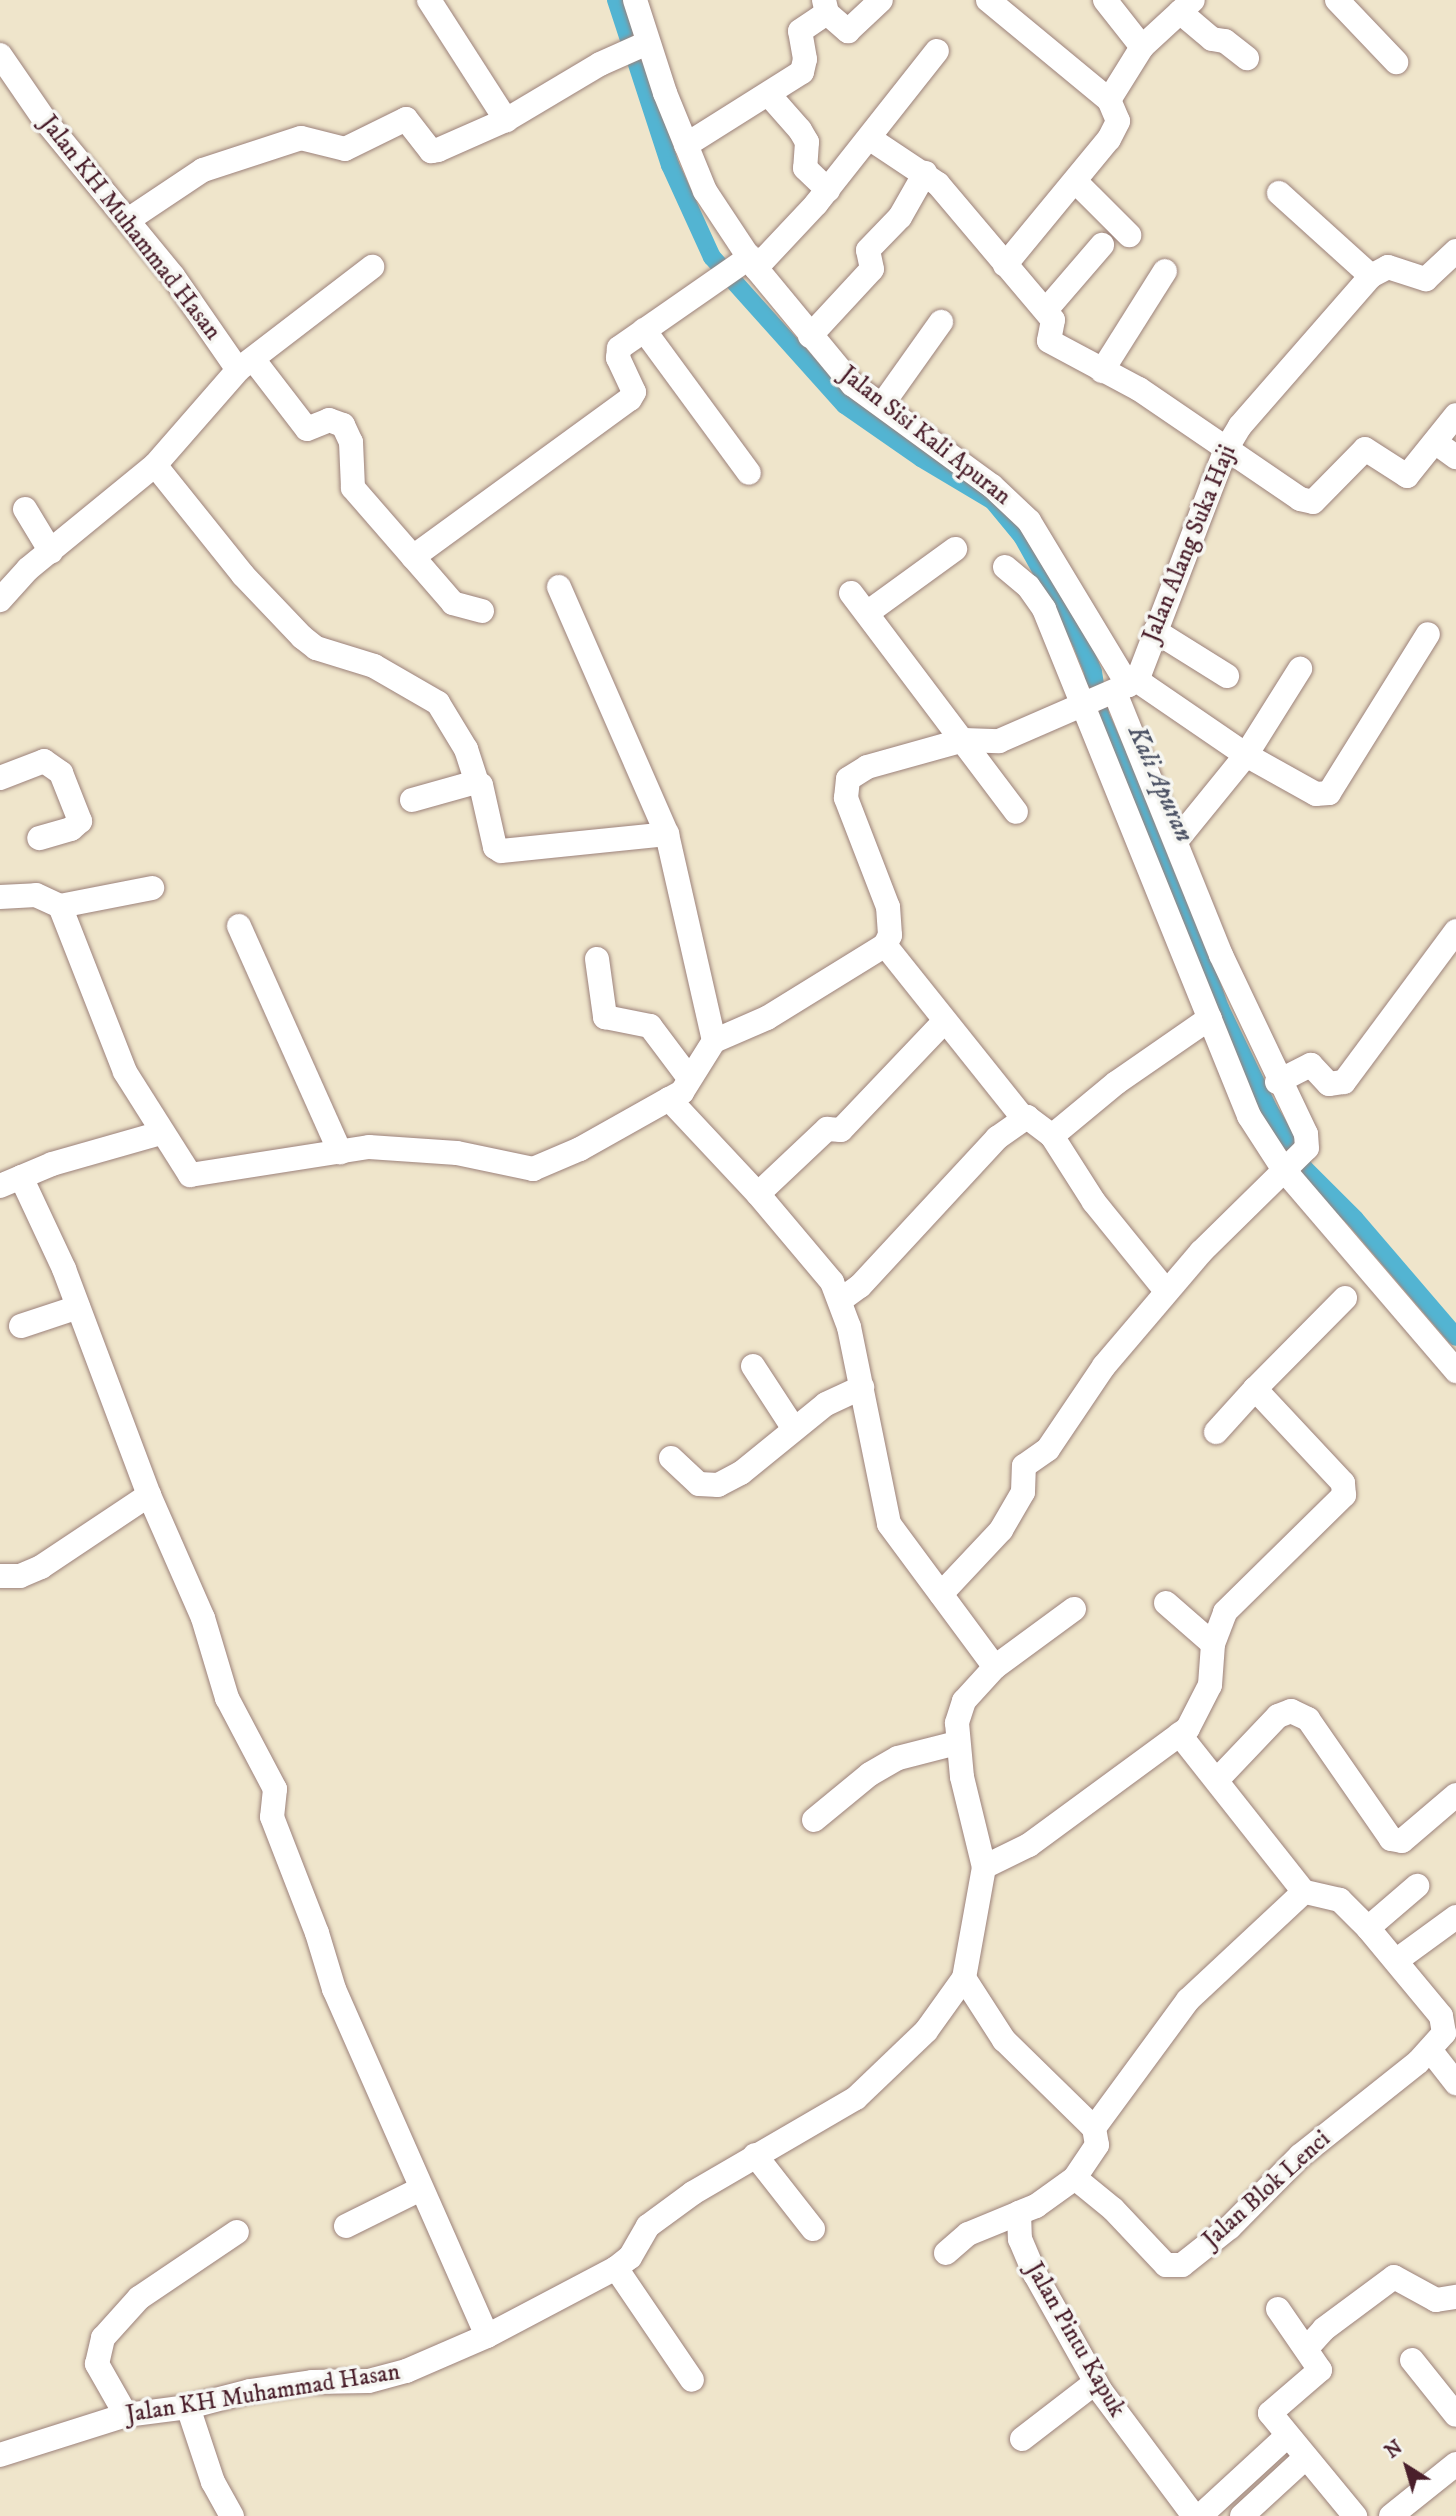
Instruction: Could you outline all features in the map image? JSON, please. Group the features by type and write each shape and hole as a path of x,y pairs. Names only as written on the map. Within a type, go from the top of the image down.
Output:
{"street":[{"path":"429,0 506,120"},
{"name":"Jalan Sisi Kali Apuran","path":"635,0 643,45 705,191 749,262 852,384 992,486 1029,521 1110,693"},
{"path":"686,145 770,96 802,72 801,28 825,6 849,32 881,0"},
{"path":"988,0 1109,100 1116,127 1077,183 1005,265"},
{"path":"1105,0 1142,47"},
{"path":"1337,0 1396,62"},
{"path":"1109,100 1142,47 1187,6 1212,39 1228,42 1247,58"},
{"path":"128,220 203,170 301,138 345,149 406,119 431,151 506,120 600,64 643,45"},
{"path":"482,611 453,603 413,557 630,399 634,392 618,352 644,330 712,283 749,262 828,190 937,51"},
{"name":"Jalan KH Muhammad Hasan","path":"0,55 44,119 245,365 307,429 329,420 343,425 351,442 353,488 413,557"},
{"path":"770,96 800,130 807,142 805,167 828,190"},
{"path":"869,138 925,173 1046,310 1055,324 1049,341 1139,389 1225,451 1310,502 1360,450 1368,450 1407,476 1456,415"},
{"path":"810,336 873,269 868,250 900,217 925,173"},
{"path":"1077,183 1129,235"},
{"path":"1279,193 1371,276 1388,267 1426,279 1456,251"},
{"path":"1046,310 1102,245"},
{"path":"2,590 155,465 245,365 372,267"},
{"path":"1102,371 1165,271"},
{"name":"Jalan Alang Suka Haji","path":"1110,693 1156,631 1225,451 1240,426 1371,276"},
{"path":"881,405 941,322"},
{"path":"644,330 749,473"},
{"path":"1435,442 1456,457"},
{"path":"155,465 243,575 302,637 316,648 374,666 438,703 466,749 477,783 485,792 495,847 501,851 667,834"},
{"path":"25,509 51,552"},
{"path":"867,612 955,549"},
{"path":"941,1594 1001,1531 1023,1492 1024,1466 1048,1449 1104,1366 1166,1291 1307,1148 1306,1134 1278,1082 1221,955 1177,840 1110,693 1037,597 1004,567"},
{"path":"559,587 667,834 706,1022 714,1041"},
{"path":"850,593 964,740 1016,813"},
{"path":"1156,631 1227,676"},
{"path":"60,906 111,1042 161,1133 190,1175 340,1152 397,1147 533,1169 580,1149 682,1093 714,1041 767,1018 885,945 890,935 888,907 846,798 845,783 867,767 964,740 999,741 1110,693 1246,755 1316,794 1329,793 1427,634"},
{"path":"1177,840 1246,755 1300,669"},
{"path":"1110,693 1210,1018 1249,1116 1286,1167 1456,1371"},
{"path":"0,778 44,761 61,773 80,821 71,829 39,838"},
{"path":"412,800 477,783"},
{"path":"0,897 36,895 60,906 152,888"},
{"path":"239,926 340,1152"},
{"path":"1278,1082 1311,1065 1329,1084 1344,1082 1454,937"},
{"path":"885,945 1023,1118"},
{"path":"597,959 605,1017 650,1026 689,1078"},
{"path":"1052,1136 1116,1083 1210,1018"},
{"path":"758,1194 827,1129 841,1130 944,1022"},
{"path":"669,1100 758,1194 823,1269 842,1299 889,1524 995,1667"},
{"path":"842,1299 860,1286 997,1138 1023,1118 1034,1118 1052,1136 1094,1202 1166,1291"},
{"path":"161,1133 10,1181 78,1307 149,1495 203,1618 227,1698 275,1789 272,1817 334,1989 419,2190 487,2336"},
{"path":"1216,1432 1345,1298"},
{"path":"22,1326 78,1307"},
{"path":"753,1366 794,1429"},
{"path":"671,1458 710,1488 740,1473 826,1404 862,1388"},
{"path":"984,1867 1029,1846 1179,1734 1193,1720 1210,1685 1213,1644 1225,1612 1346,1492 1255,1389"},
{"path":"0,1576 20,1576 41,1567 149,1495"},
{"path":"1166,1602 1213,1644"},
{"name":"Jalan KH Muhammad Hasan","path":"0,2455 126,2415 188,2407 312,2382 368,2381 406,2371 487,2336 616,2268 630,2257 648,2226 755,2155 856,2098 926,2031 964,1978 984,1867 957,1743 964,1701 995,1667 1074,1609"},
{"path":"1217,1780 1278,1716 1291,1711 1308,1719 1391,1839 1402,1841 1456,1795"},
{"path":"1179,1734 1304,1892 1340,1900 1397,1961 1444,2023 1444,2033 1431,2051 1456,2083"},
{"path":"814,1820 870,1774 898,1758 957,1743"},
{"path":"1368,1928 1417,1886"},
{"path":"1094,2128 1188,2000 1304,1892"},
{"path":"1397,1961 1456,1917"},
{"path":"946,2253 968,2234 1036,2206 1075,2178 1097,2145 1094,2128 1004,2040 964,1978"},
{"name":"Jalan Blok Lenci","path":"1075,2178 1113,2209 1166,2265 1182,2265 1230,2227 1300,2157 1431,2051"},
{"path":"755,2155 813,2229"},
{"path":"346,2226 419,2190"},
{"name":"Jalan Pintu Kapuk","path":"1019,2213 1020,2239 1035,2274 1096,2382 1194,2516"},
{"path":"126,2415 97,2364 103,2338 139,2298 237,2232"},
{"path":"616,2268 692,2380"},
{"path":"1307,2348 1324,2329 1394,2277 1436,2300 1456,2297"},
{"path":"1278,2309 1320,2370 1270,2413 1304,2459 1355,2516"},
{"path":"1412,2360 1456,2415"},
{"path":"1022,2439 1096,2382"},
{"path":"188,2407 213,2482 232,2516"},
{"path":"1200,2516 1286,2437"},
{"path":"1242,2516 1304,2459"},
{"path":"1391,2516 1456,2464"}],"waterway":[{"name":"Kali Apuran","path":"616,0 670,165 712,257 845,405 921,458 993,501 1022,536 1081,642 1093,672 1100,715 1174,879 1220,1008 1269,1110 1304,1168 1355,1219 1456,1337"}]}
